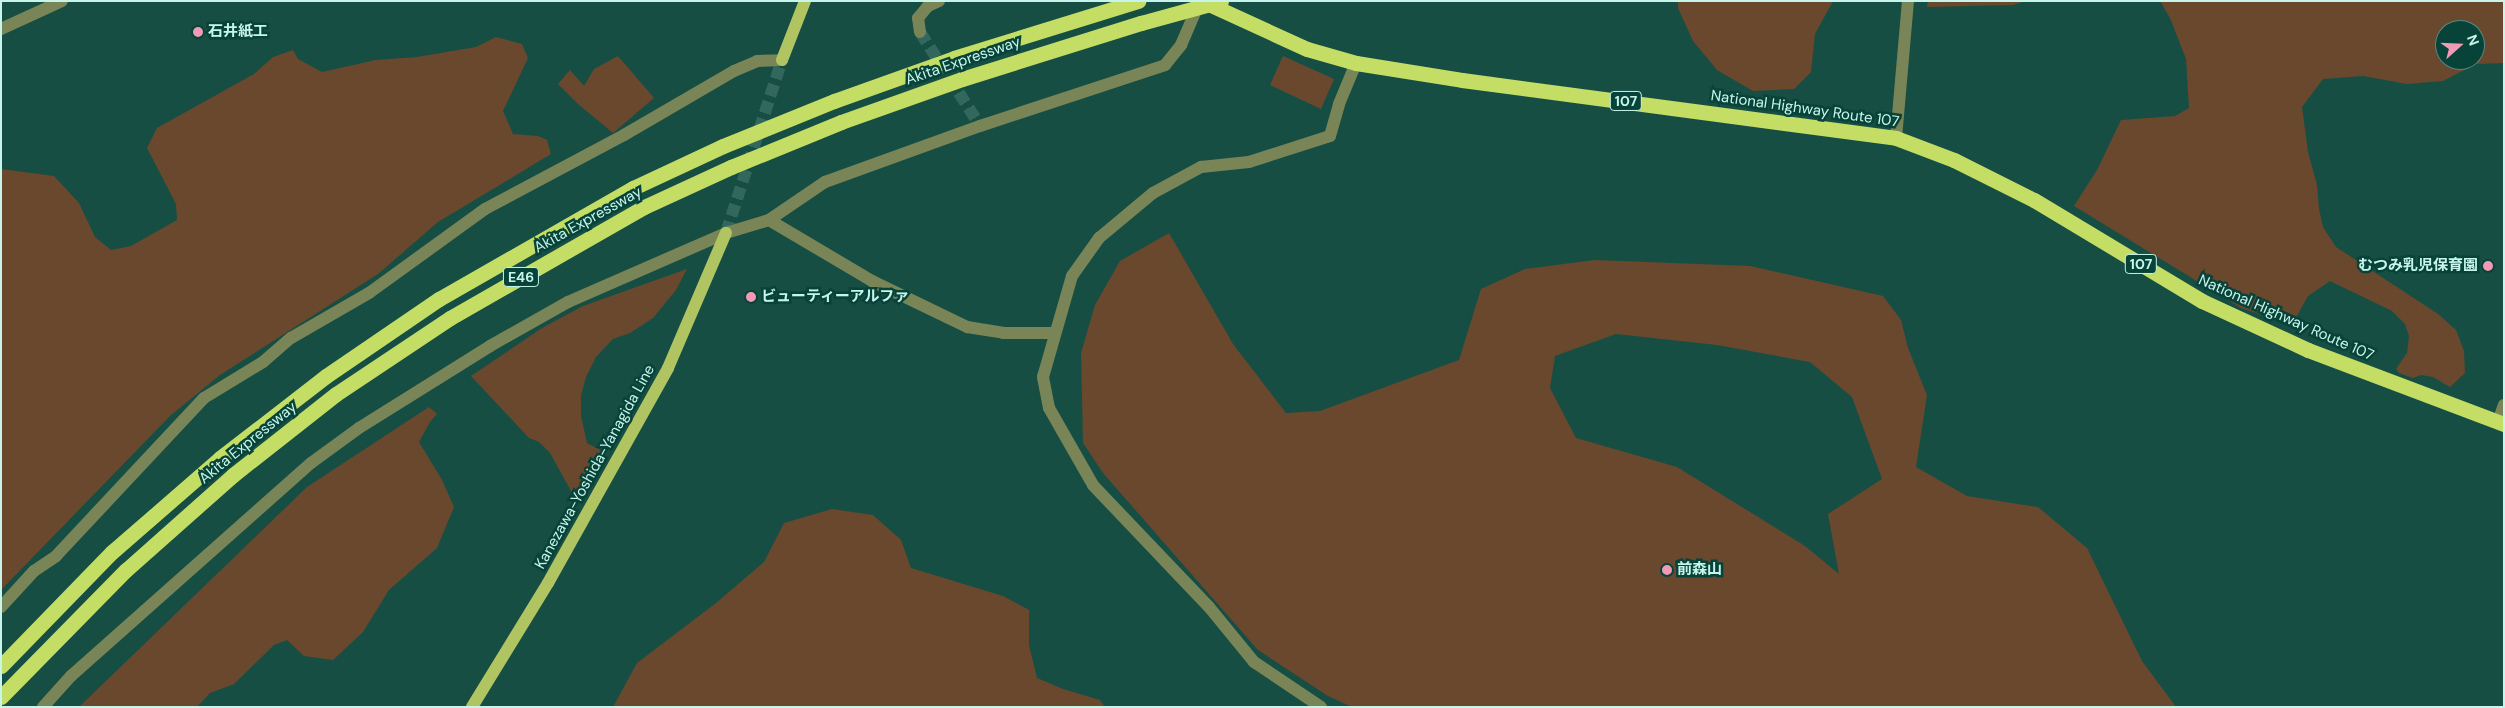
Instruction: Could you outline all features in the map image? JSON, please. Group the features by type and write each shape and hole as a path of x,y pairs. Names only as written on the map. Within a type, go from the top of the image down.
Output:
{"highway":[{"name":"National Highway Route 107","path":"1201,1 1307,49 1356,63 1462,80 1896,138 1954,160 2034,200 2202,300 2308,350 2501,423"},
{"name":"Akita Expressway","path":"1,697 126,570 233,475 336,394 450,318 644,208 731,167 841,122 962,79 1141,23 1221,1"},
{"name":"Akita Expressway","path":"1,666 112,552 220,458 326,376 439,299 633,188 723,146 834,101 954,58 1132,3"}],"main road":[{"path":"782,60 805,1"},
{"name":"Kanezawa-Yoshida-Yanagida Line","path":"472,707 548,583 668,368 726,233"}],"street":[{"path":"1,29 62,1"},
{"path":"920,32 918,18 928,6 939,1"},
{"path":"43,707 71,676 254,511 311,463 359,428 490,346 568,302 726,233 769,220 825,182 980,126 1165,65 1181,45 1201,1"},
{"path":"1896,138 1908,1"},
{"path":"1,607 34,571 56,556 204,398 263,362 291,338 369,294 485,209 624,135 734,71 757,61 782,60"},
{"path":"1322,707 1254,662 1209,607 1093,485 1049,408 1043,377 1072,276 1099,238 1153,193 1201,167 1249,162 1330,136 1339,104 1356,63"},
{"path":"769,220 872,281 967,327 1003,333 1055,333"},
{"path":"2501,423 2504,405"}],"shaded area":[{"path":"1678,1 1833,1 1815,34 1811,72 1794,89 1753,91 1717,70 1693,41 1678,8"},
{"path":"1928,1 2026,1 2013,5 1927,7"},
{"path":"2160,1 2504,1 2504,63 2485,64 2485,20 2435,20 2435,70 2464,70 2443,81 2407,84 2363,76 2323,79 2302,107 2308,152 2317,185 2323,227 2336,247 2438,314 2456,330 2464,351 2465,373 2450,387 2433,377 2421,375 2413,378 2399,373 2396,369 2407,353 2409,336 2405,324 2392,311 2330,281 2308,296 2292,325 2241,308 2074,206 2097,170 2121,120 2175,116 2189,108 2186,59 2170,18"},
{"path":"496,37 522,44 528,58 503,111 513,134 538,136 547,140 551,154 438,222 378,274 220,375 170,416 1,590 1,169 54,176 79,203 95,237 111,250 131,246 177,220 176,204 147,148 157,128 254,74 273,57 293,50 298,59 322,72 376,60 417,57 476,47"},
{"path":"618,56 654,98 613,133 578,104 558,84 570,70 584,86 594,69"},
{"path":"1283,56 1334,79 1321,109 1270,85"},
{"path":"1169,233 1233,344 1286,413 1320,411 1459,360 1481,289 1525,269 1595,260 1750,266 1883,296 1901,320 1908,348 1927,395 1916,467 1967,496 2038,507 2087,548 2142,661 2176,707 1352,707 1328,696 1258,650 1103,473 1083,443 1081,353 1095,305 1120,261","holes":["1616,334 1717,345 1810,362 1852,397 1882,479 1828,514 1839,574 1805,546 1677,467 1576,438 1550,388 1555,356"]},
{"path":"687,269 676,290 653,318 630,333 613,339 596,357 586,377 581,395 581,416 587,443 602,451 576,500 550,453 539,442 529,438 471,376 542,328 583,306"},
{"path":"429,407 437,414 430,422 419,442 442,480 454,507 437,548 389,590 363,632 333,660 304,656 287,640 274,645 234,684 210,693 197,707 79,707 307,487"},
{"path":"832,509 873,515 901,540 911,568 1003,596 1029,610 1029,645 1037,678 1063,689 1100,700 1105,707 613,707 637,663 716,603 764,562 784,523"}],"tunnel":[{"path":"920,32 980,126"},
{"path":"726,233 782,60"}],"place":[{"name":"石井紙工","path":"198,32"},
{"name":"むつみ乳児保育園","path":"2488,266"},
{"name":"ビューティーアルファ","path":"751,297"},
{"name":"前森山","path":"1667,570"}]}
